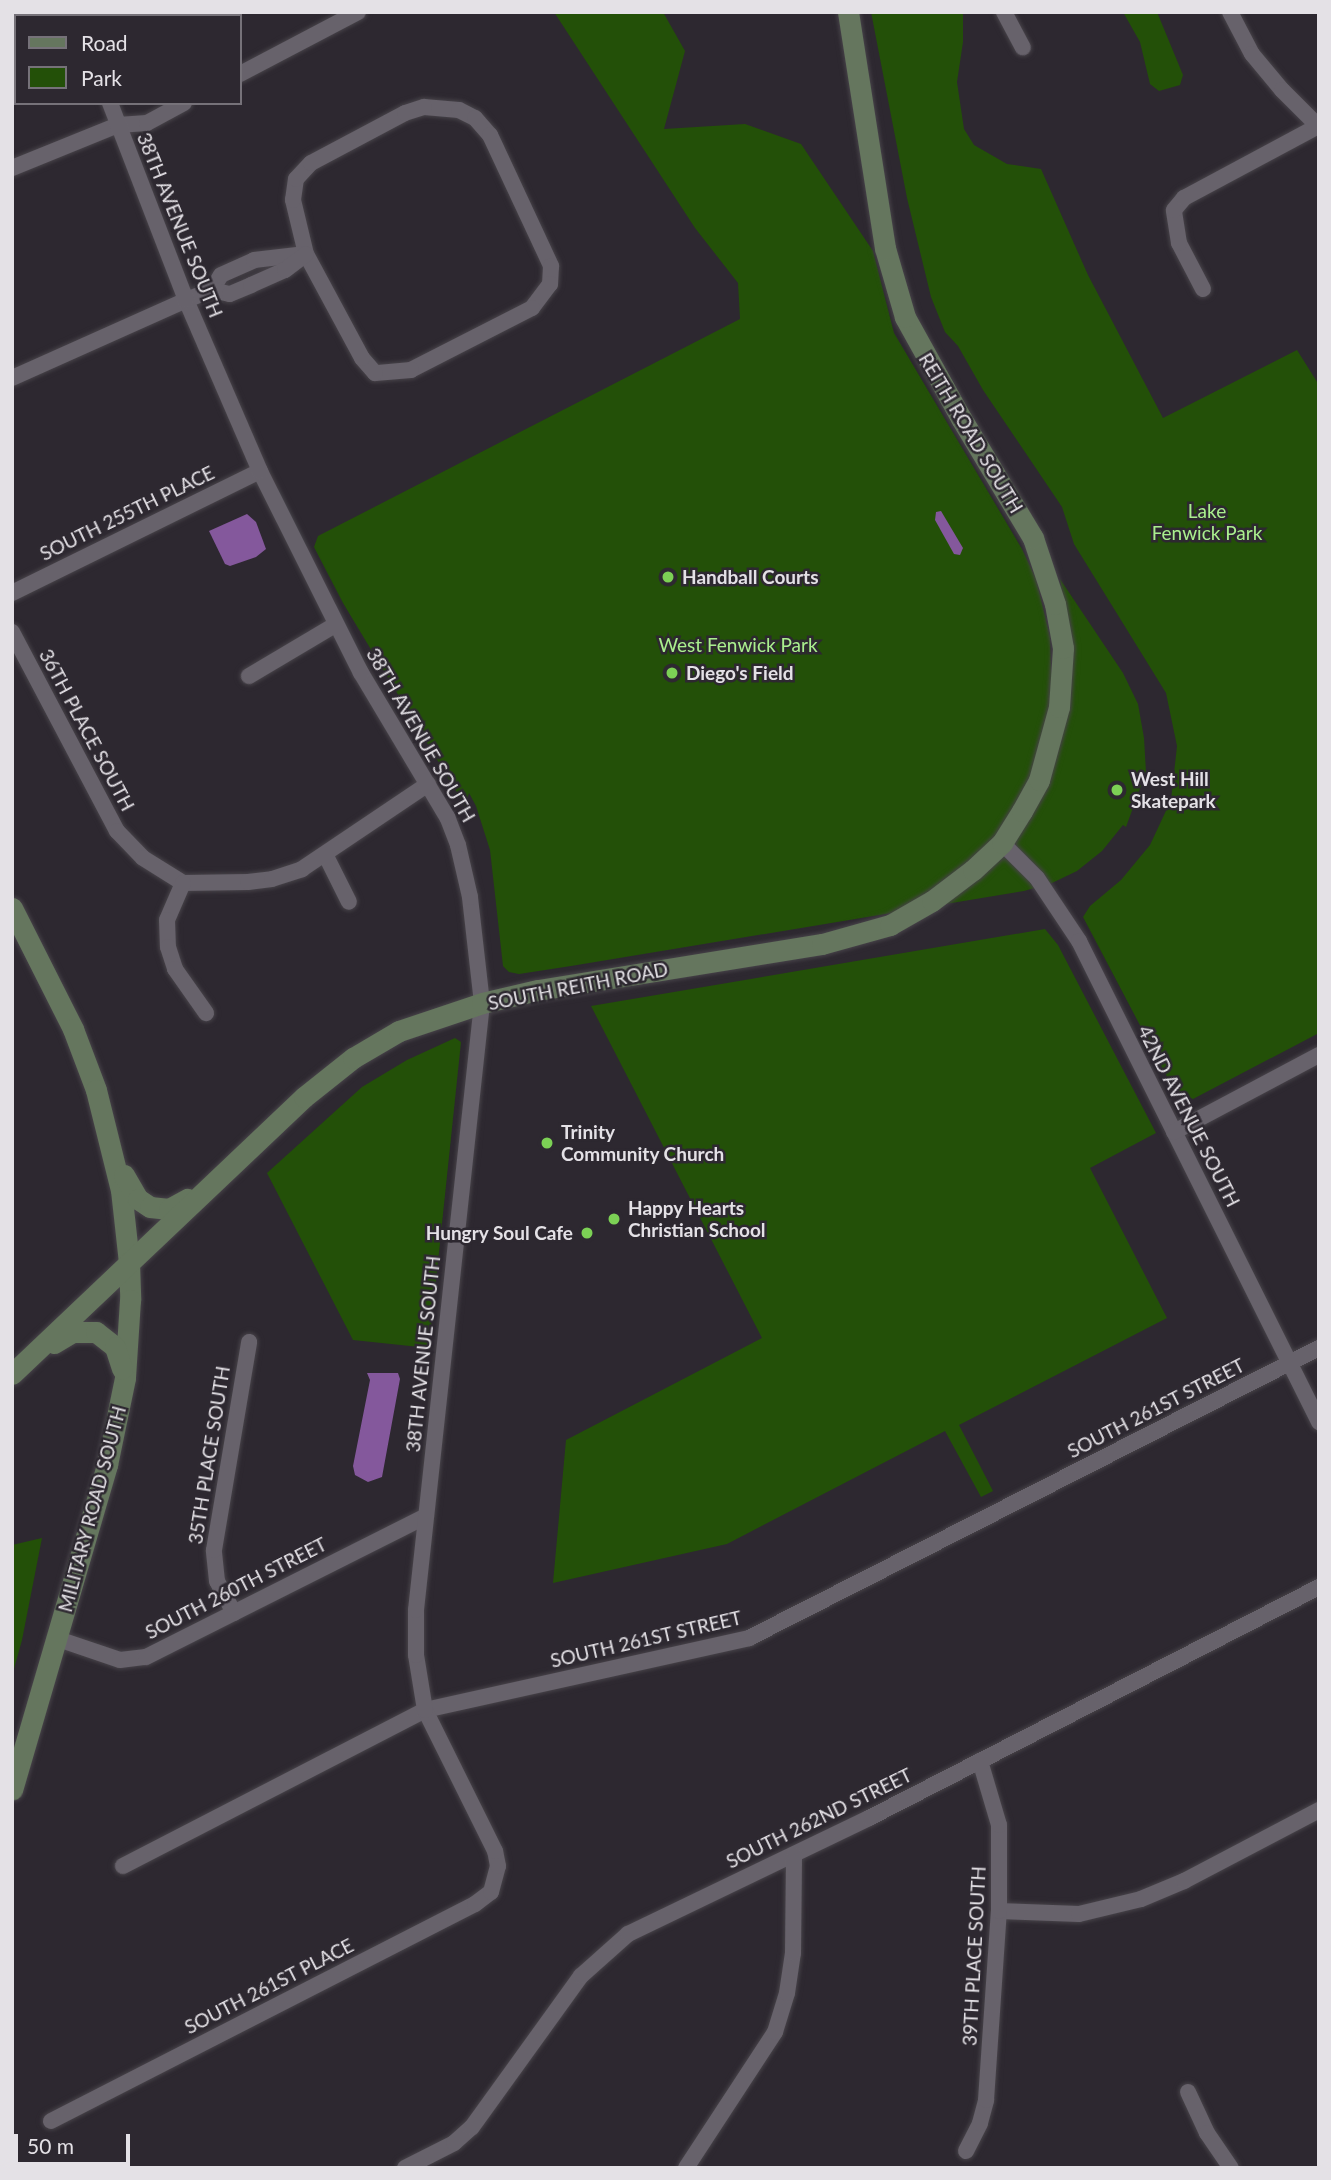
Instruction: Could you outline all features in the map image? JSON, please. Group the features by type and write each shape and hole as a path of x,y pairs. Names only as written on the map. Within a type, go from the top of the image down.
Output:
{"main road":[{"name":"REITH ROAD SOUTH","path":"848,12 885,248 905,317 955,409 1033,538 1055,604 1063,648 1059,707 1040,780 1002,844"},
{"name":"SOUTH REITH ROAD","path":"13,1374 304,1097 353,1058 399,1031 482,1003 538,990 822,944 877,930 932,901 1002,844"},
{"name":"MILITARY ROAD SOUTH","path":"12,908 77,1039 96,1090 113,1153 130,1262 125,1378 107,1465 12,1789"},
{"path":"113,1153 138,1199 150,1207 169,1209 211,1186"},
{"path":"13,1374 72,1332 84,1330 102,1334 111,1341 125,1378"}],"street":[{"path":"242,73 358,12"},
{"path":"1004,12 1023,47"},
{"path":"1203,289 1179,243 1174,210 1184,198 1319,127 1282,90 1252,54 1230,12"},
{"name":"38TH AVENUE SOUTH","path":"111,105 186,300 260,471 335,625 428,784 458,845 470,897 482,1003 426,1516"},
{"path":"12,168 118,125 147,123 180,105"},
{"path":"424,107 459,110 475,118 490,135 551,266 550,284 532,308 411,370 375,373 362,358 306,254 293,200 296,179 311,163 405,113 424,107"},
{"path":"12,378 186,300 212,290 230,294 285,270 306,254"},
{"name":"SOUTH 255TH PLACE","path":"12,593 260,471"},
{"path":"249,676 335,625"},
{"name":"36TH PLACE SOUTH","path":"12,632 117,831 143,858 183,883"},
{"path":"206,1013 175,968 168,947 167,920 183,883 272,879 302,869 326,856 428,784"},
{"name":"42ND AVENUE SOUTH","path":"1002,844 1037,878 1079,942 1319,1422"},
{"path":"326,856 349,902"},
{"path":"1174,1132 1319,1055"},
{"name":"35TH PLACE SOUTH","path":"234,1614 217,1581 214,1550 249,1342"},
{"name":"SOUTH 261ST STREET","path":"123,1866 425,1710 749,1638 1319,1348"},
{"path":"425,1710 416,1655 416,1609 426,1516"},
{"name":"SOUTH 260TH STREET","path":"58,1639 120,1660 146,1657 426,1516"},
{"name":"SOUTH 262ND STREET","path":"405,2168 454,2143 472,2127 581,1976 601,1955 628,1934 794,1855 1319,1587"},
{"name":"SOUTH 261ST PLACE","path":"51,2121 475,1905 491,1892 498,1866 495,1852 425,1710"},
{"name":"39TH PLACE SOUTH","path":"965,2151 980,2123 986,2100 999,1911 999,1825 980,1761"},
{"path":"999,1911 1079,1914 1141,1899 1184,1881 1317,1815"},
{"path":"686,2168 775,2032 787,1993 793,1954 794,1855"},
{"path":"1188,2092 1207,2133 1231,2168"}],"green space":[{"name":"West Fenwick Park","path":"554,12 663,12 685,51 664,129 745,124 801,144 873,251 894,333 1022,549 1036,579 1050,637 1051,674 1067,622 1060,579 1123,673 1138,704 1146,772 1126,827 1123,825 1102,851 1077,871 1052,883 1024,891 571,966 519,974 509,972 503,966 490,850 476,806 469,793 465,806 343,603 314,547 318,536 740,319 738,283 695,228"},
{"name":"Lake Fenwick Park","path":"871,12 963,12 963,42 957,82 964,129 974,145 1007,164 1041,169 1088,275 1163,418 1297,350 1319,385 1319,1033 1193,1099 1173,1088 1083,917 1090,906 1121,880 1150,845 1171,800 1177,746 1166,693 1074,544 1062,507 983,390 958,346 945,332 931,297 907,198"},
{"path":"1123,12 1157,12 1183,75 1180,85 1159,91 1150,84 1140,42"},
{"path":"1045,929 1058,945 1156,1133 1090,1168 1167,1318 959,1425 993,1491 981,1497 945,1431 727,1544 553,1583 566,1440 762,1338 591,1006"},
{"path":"455,1038 461,1042 429,1348 353,1340 267,1173 362,1087 407,1060"},
{"path":"42,1538 22,1640 12,1676 12,1545"}],"shaded area":[{"path":"941,511 963,548 960,555 954,554 935,520 936,512"},
{"path":"247,514 256,522 266,549 256,557 230,566 225,564 209,531"},
{"path":"367,1373 398,1373 400,1379 382,1477 368,1482 355,1475 353,1466 370,1380"}],"place":[{"name":"Handball Courts","path":"668,577"},
{"name":"Diego's Field","path":"672,673"},
{"name":"West Hill Skatepark","path":"1117,790"},
{"name":"Trinity Community Church","path":"547,1143"},
{"name":"Happy Hearts Christian School","path":"614,1219"},
{"name":"Hungry Soul Cafe","path":"587,1233"}]}
